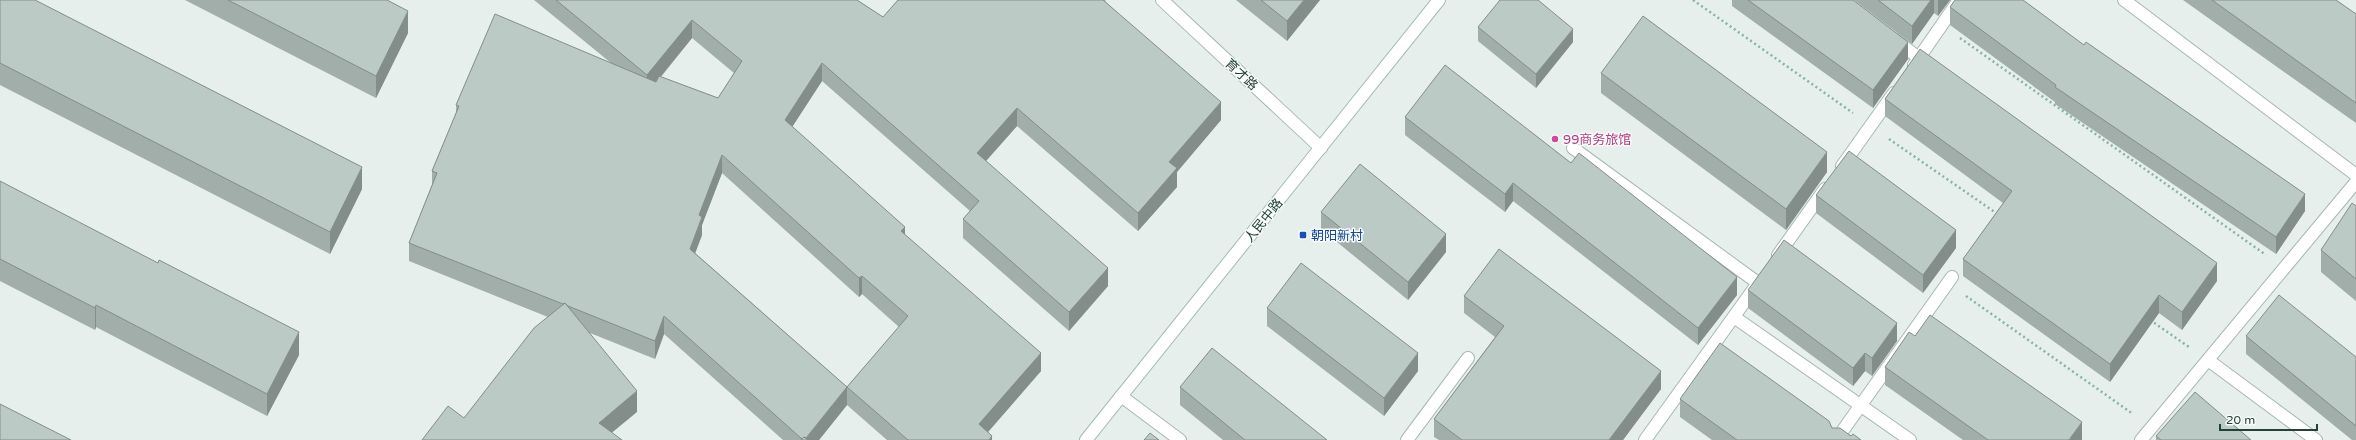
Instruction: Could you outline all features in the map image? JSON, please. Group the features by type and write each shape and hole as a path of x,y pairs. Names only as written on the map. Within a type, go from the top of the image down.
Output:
{"street":[{"name":"育才路","path":"1162,0 1321,148"},
{"name":"人民中路","path":"1086,440 1440,0"},
{"path":"1645,440 1960,0"},
{"path":"2124,0 2356,175"},
{"path":"1883,31 1919,58"},
{"path":"1573,148 1758,283"},
{"path":"2141,440 2356,182"},
{"path":"1836,440 1950,280"},
{"path":"1734,317 1910,440"},
{"path":"1407,440 1468,358"},
{"path":"2208,360 2316,440"},
{"path":"1121,396 1180,440"}],"path":[{"path":"1693,0 2000,216"},
{"path":"1942,26 2284,268"},
{"path":"1950,280 2152,427"},
{"path":"2149,320 2208,360"}],"building":[{"path":"0,0 35,0 362,167 330,232 0,63"},
{"path":"228,0 387,0 408,11 376,76"},
{"path":"556,0 857,0 883,17 898,0 1103,0 1221,102 1169,162 1177,168 1138,213 1017,108 977,153 1108,268 1069,312 963,219 979,201 822,63 785,120 905,227 901,231 1041,353 979,424 992,436 989,440 908,440 847,387 806,438 804,437 802,439 664,316 655,341 568,306 565,303 563,304 409,243 437,173 432,171 459,106 456,105 495,14 656,82 659,76 718,98 742,61 692,20 647,75","holes":["722,155 859,278 862,276 908,316 847,387 690,249 702,217 699,215"]},
{"path":"1261,0 1304,0 1287,21"},
{"path":"1500,0 1538,0 1573,29 1536,74 1478,27"},
{"path":"1748,0 1853,0 1908,42 1873,90"},
{"path":"1878,0 1931,0 1912,26"},
{"path":"1955,0 2023,0 2084,45 2086,42 2305,194 2276,237 2055,87 2056,85 1950,7"},
{"path":"2212,0 2336,0 2356,14 2356,103"},
{"path":"1643,16 1827,152 1786,209 1601,73"},
{"path":"1920,49 2217,263 2182,312 2159,295 2110,364 1963,259 2012,191 1885,99"},
{"path":"1445,65 1571,163 1579,153 1737,277 1698,328 1513,183 1505,194 1405,117"},
{"path":"1849,151 1956,230 1923,275 1816,195"},
{"path":"1360,164 1446,234 1408,282 1321,212"},
{"path":"0,181 158,263 159,260 299,332 267,394 96,305 95,308 0,259"},
{"path":"2352,203 2356,206 2356,279 2321,250"},
{"path":"1784,240 1897,323 1872,358 1865,353 1853,368 1748,290"},
{"path":"1499,249 1661,371 1609,440 1462,440 1434,419 1504,326 1464,296"},
{"path":"1301,263 1418,353 1384,398 1267,308"},
{"path":"2279,295 2356,357 2356,426 2246,336"},
{"path":"565,303 637,391 599,423 622,440 422,440 448,406 464,418 534,328"},
{"path":"1930,315 2082,422 2069,440 1988,440 1885,367 1909,332 1915,336"},
{"path":"1720,343 1829,421 1832,428 1840,428 1851,436 1853,434 1861,440 1737,440 1680,399"},
{"path":"1212,348 1327,440 1245,440 1180,387"},
{"path":"2195,392 2251,440 2161,440 2156,436"},
{"path":"0,404 71,440 0,440"},
{"path":"1150,433 1159,440 1144,440"},
{"path":"804,437 808,440 801,440"}],"place":[{"name":"99商务旅馆","path":"1555,139"},
{"name":"朝阳新村","path":"1303,235"}]}
